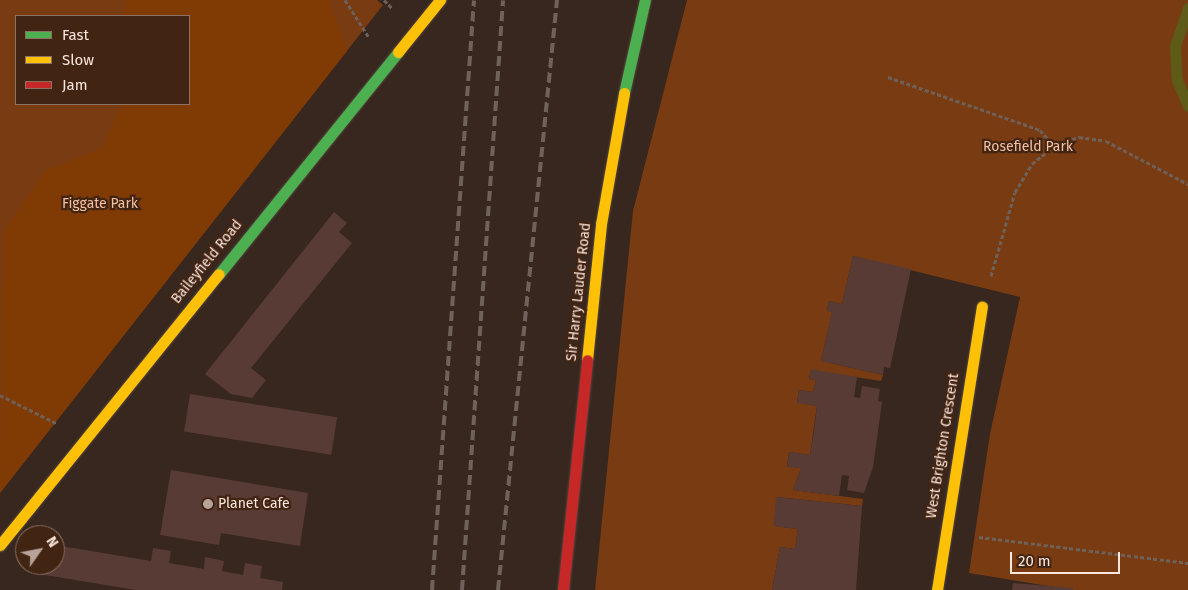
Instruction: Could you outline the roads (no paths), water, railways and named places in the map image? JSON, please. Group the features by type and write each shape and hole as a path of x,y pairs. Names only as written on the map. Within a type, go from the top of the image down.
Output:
{"main road":[{"name":"Baileyfield Road","path":"0,545 388,59 440,0"},
{"name":"Sir Harry Lauder Road","path":"562,590 601,224 614,139 645,0"},
{"name":"West Brighton Crescent","path":"937,590 982,308"}],"waterway":[{"path":"1188,8 1175,46 1177,80 1188,106"}],"railway":[{"path":"432,590 474,0"},
{"path":"462,590 503,0"},
{"path":"498,590 557,0"}],"place":[{"name":"Planet Cafe","path":"208,504"}],"park label":[{"name":"Rosefield Park","path":"1028,147"},
{"name":"Figgate Park","path":"100,204"}]}
